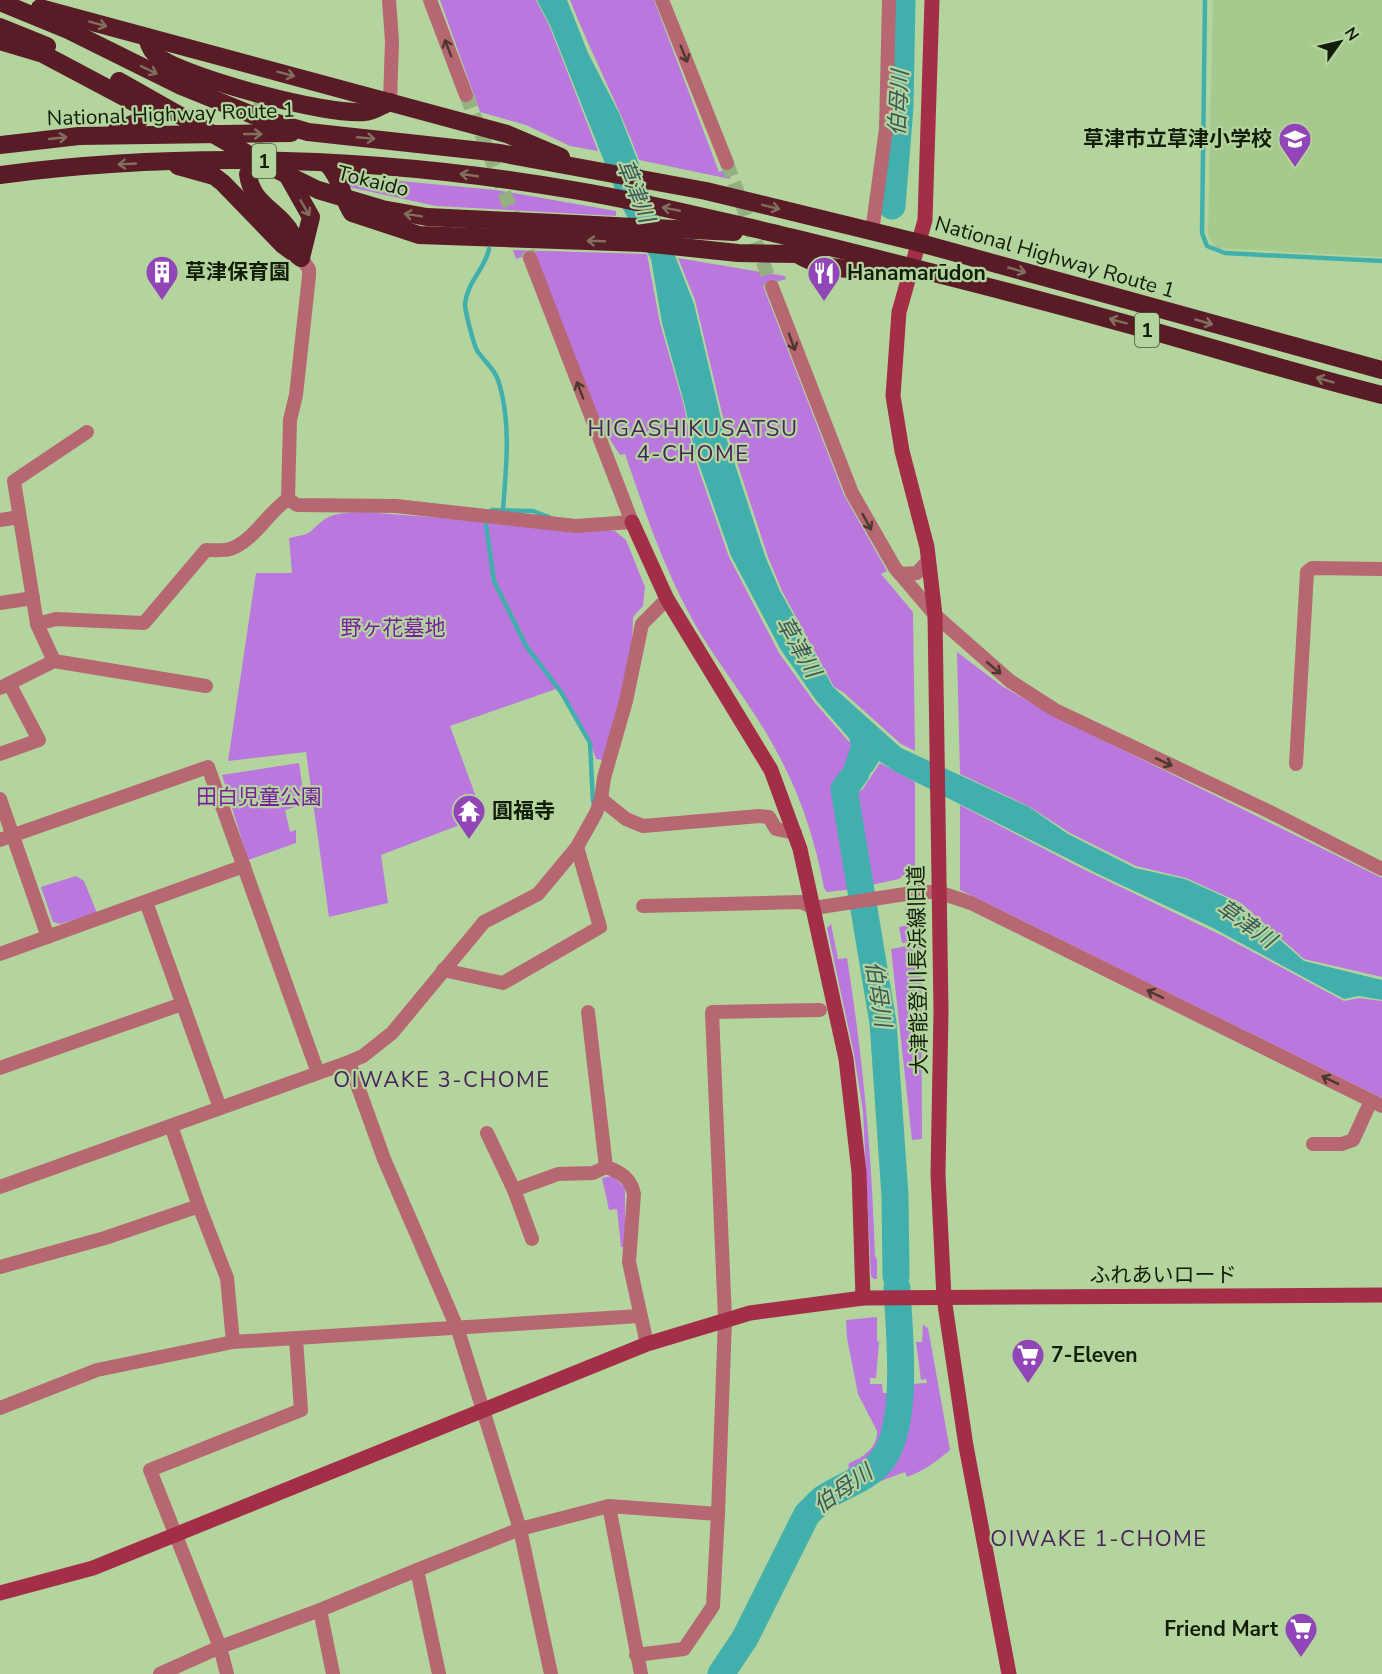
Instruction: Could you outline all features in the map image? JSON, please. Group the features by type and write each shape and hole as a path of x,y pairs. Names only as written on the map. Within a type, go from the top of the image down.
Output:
{"highway":[{"name":"1","path":"0,1 32,5 507,134 580,166"},
{"name":"Tokaido","path":"0,1 68,30 181,86 260,118 308,132 516,155 714,193"},
{"name":"Tokaido","path":"0,27 25,35 119,81 271,167 318,190 382,210 427,217 730,227 775,234"},
{"path":"147,37 149,47 159,58 173,66 263,98 356,112 368,112 390,102"},
{"path":"0,41 44,54 141,106 144,114 141,120 106,135"},
{"name":"National Highway Route 1","path":"0,145 106,135 308,132"},
{"name":"1","path":"0,175 49,168 209,160 290,162 458,173 590,193 730,227"},
{"path":"290,162 285,171 311,217 301,258"},
{"path":"158,163 214,176 231,190 283,245 301,258"},
{"path":"326,164 333,170 346,204 352,213 363,219 418,235 643,243 738,253 796,254 831,247"},
{"path":"248,174 256,199 284,222 293,235 301,258"},
{"name":"National Highway Route 1","path":"714,193 920,243 1382,370"},
{"name":"1","path":"775,234 912,266 1382,395"},
{"path":"775,234 796,254 836,268 860,270 912,266"}],"street":[{"path":"389,0 392,41 390,102"},
{"path":"430,0 466,95"},
{"path":"662,0 727,163"},
{"path":"872,232 886,129 889,0"},
{"name":"大津能登川長浜線旧道","path":"932,0 925,220 898,312 894,396 902,451 916,499 928,561 935,615 941,1011 939,1175 944,1298 966,1446 1009,1674"},
{"path":"288,499 290,420 296,395 309,276 309,269 301,258"},
{"path":"530,258 632,522 667,599 771,770 795,833 814,908 847,1069 859,1172 869,1298"},
{"path":"772,287 848,486 878,542 900,574 935,615 1010,681 1055,710 1268,811 1382,869"},
{"path":"54,661 37,624 14,481 87,432"},
{"path":"288,499 297,505 396,506 576,526 632,522"},
{"path":"37,624 56,619 144,623 206,550 230,549 246,539 279,505 288,499"},
{"path":"0,520 20,517"},
{"path":"900,574 917,573 928,561"},
{"path":"1296,764 1307,572 1312,568 1382,569"},
{"path":"0,603 33,598"},
{"path":"0,1187 349,1062 363,1056 392,1033 484,922 538,894 577,847 601,799 604,777 626,701 642,624 667,599"},
{"path":"0,754 39,740 3,686 54,661 206,686"},
{"path":"7,838 208,767 318,1073"},
{"path":"0,799 7,838 48,937"},
{"path":"601,799 626,819 643,826 759,816 770,817 776,829 795,833"},
{"path":"443,970 503,983 600,927 577,847"},
{"path":"0,954 244,866"},
{"path":"642,906 801,902 814,908 902,894 938,892 971,903 1376,1104 1353,1140 1342,1144 1313,1144"},
{"path":"146,902 220,1108"},
{"path":"0,1068 182,1004"},
{"path":"636,1655 684,1649 713,1605 725,1319 712,1012 820,1010"},
{"path":"588,1012 606,1167"},
{"path":"349,1062 384,1159 458,1330 520,1529 551,1674"},
{"path":"171,1126 227,1278 233,1342"},
{"path":"487,1133 514,1190 532,1239"},
{"path":"514,1190 558,1174 593,1173 606,1167 618,1171 632,1184 634,1194 629,1262 639,1316 647,1344"},
{"path":"0,1267 105,1238 200,1206"},
{"name":"ふれあいロード","path":"0,1593 93,1568 482,1408 647,1344 725,1319 780,1307 869,1298 1382,1295"},
{"path":"0,1408 97,1370 233,1342 458,1330 639,1316"},
{"path":"226,1674 220,1647 150,1470 301,1410 297,1339"},
{"path":"160,1674 220,1647 320,1610 520,1529 609,1506 718,1514"},
{"path":"609,1506 641,1674"},
{"path":"417,1570 439,1674"},
{"path":"320,1610 333,1674"}],"shaded area":[{"name":"草津市立草津小学校","path":"1213,0 1382,0 1382,257 1217,248 1208,237"}],"green space":[{"path":"440,0 536,0 549,25 598,151 570,146 526,125 480,112"},
{"path":"570,0 654,0 719,172 733,168 730,179 639,160"},
{"path":"346,176 496,190 616,211 616,216 436,206 344,186 343,178"},
{"path":"513,250 647,254 660,323 684,406 693,453 729,557 779,653 815,703 852,745 852,773 837,787 854,889 827,892 824,888 816,851 791,779 764,730 705,641 685,605 656,541 625,454 620,455 600,424 533,253 516,259"},
{"path":"678,258 785,276 786,279 763,286 844,495 887,571 881,574 913,612 915,751 901,744 843,692 834,687 782,591 768,557 725,426 695,300"},
{"name":"野ヶ花墓地","path":"363,512 615,531 626,540 645,587 643,606 633,617 627,671 604,760 596,759 579,722 556,689 450,726 483,816 381,855 388,903 329,917 306,752 228,761 256,573 292,573 289,538 310,532 325,519 334,515"},
{"path":"957,652 1002,686 1052,715 1382,878 1382,977 1304,959 1241,903 1186,878 1136,866 1070,833 1030,807 960,774"},
{"name":"田白児童公園","path":"299,763 305,804 285,810 290,832 296,830 296,843 248,860 222,775"},
{"path":"880,763 915,782 915,865 899,879 862,887 864,853 852,809 853,792 862,790"},
{"path":"960,805 1081,868 1223,936 1344,1001 1359,998 1382,1001 1382,1098 960,890"},
{"path":"76,876 84,881 97,913 60,924 53,922 41,887"},
{"path":"905,907 921,922 922,1139 912,1140 891,949 912,945 911,942 902,943 899,927 909,925"},
{"path":"831,924 838,959 847,958 858,1033 872,1182 877,1279 871,1276 863,1111 854,1054 827,928"},
{"path":"613,1176 625,1188 625,1247 621,1247 617,1209 609,1210 602,1178"},
{"path":"877,1317 877,1341 879,1342 876,1378 870,1378 870,1384 882,1384 883,1393 887,1393 885,1431 882,1440 870,1456 848,1473 849,1463 864,1455 872,1447 877,1431 858,1394 847,1338 846,1320"},
{"path":"923,1325 928,1328 950,1450 913,1475 907,1477 905,1472 878,1482 889,1472 896,1461 906,1438 910,1384 927,1383 926,1379 921,1380 916,1342 922,1342"}],"water":[{"name":"草津川","path":"537,0 567,0 588,53 619,113 694,304 724,431 765,556 780,591 833,687 901,748 1029,807 1068,834 1135,868 1185,879 1238,903 1304,961 1382,980 1382,1000 1359,996 1344,999 1211,927 1100,875 896,772 879,761 872,772 856,773 854,744 816,700 781,650 731,556 695,453 685,406 662,323 651,259 623,209 550,25"}],"waterway":[{"name":"伯母川","path":"892,206 900,107 902,0"},
{"path":"1205,0 1202,233 1207,246 1225,253 1382,261"},
{"path":"489,249 469,289 465,304 476,349 496,376 506,416 507,448 503,510"},
{"path":"492,510 533,511 549,517"},
{"path":"485,518 494,581 526,646 561,692 590,743 593,802"},
{"name":"伯母川","path":"863,739 866,743 856,773 844,789 883,1023 895,1196 896,1276"},
{"name":"伯母川","path":"721,1674 745,1638 807,1514 824,1498 872,1470 888,1450 895,1430 901,1381 897,1288"}],"tunnel":[{"path":"466,95 530,258"},
{"path":"249,169 263,103"},
{"path":"727,163 772,287"}],"place":[{"name":"草津市立草津小学校","path":"1295,168"},
{"name":"草津保育園","path":"162,301"},
{"name":"Hanamarūdon","path":"824,302"},
{"name":"圓福寺","path":"469,840"},
{"name":"7-Eleven","path":"1028,1384"},
{"name":"Friend Mart","path":"1301,1658"}],"district":[{"name":"HIGASHIKUSATSU 4-CHOME","path":"693,442"},
{"name":"OIWAKE 3-CHOME","path":"442,1080"},
{"name":"OIWAKE 1-CHOME","path":"1099,1539"}]}
